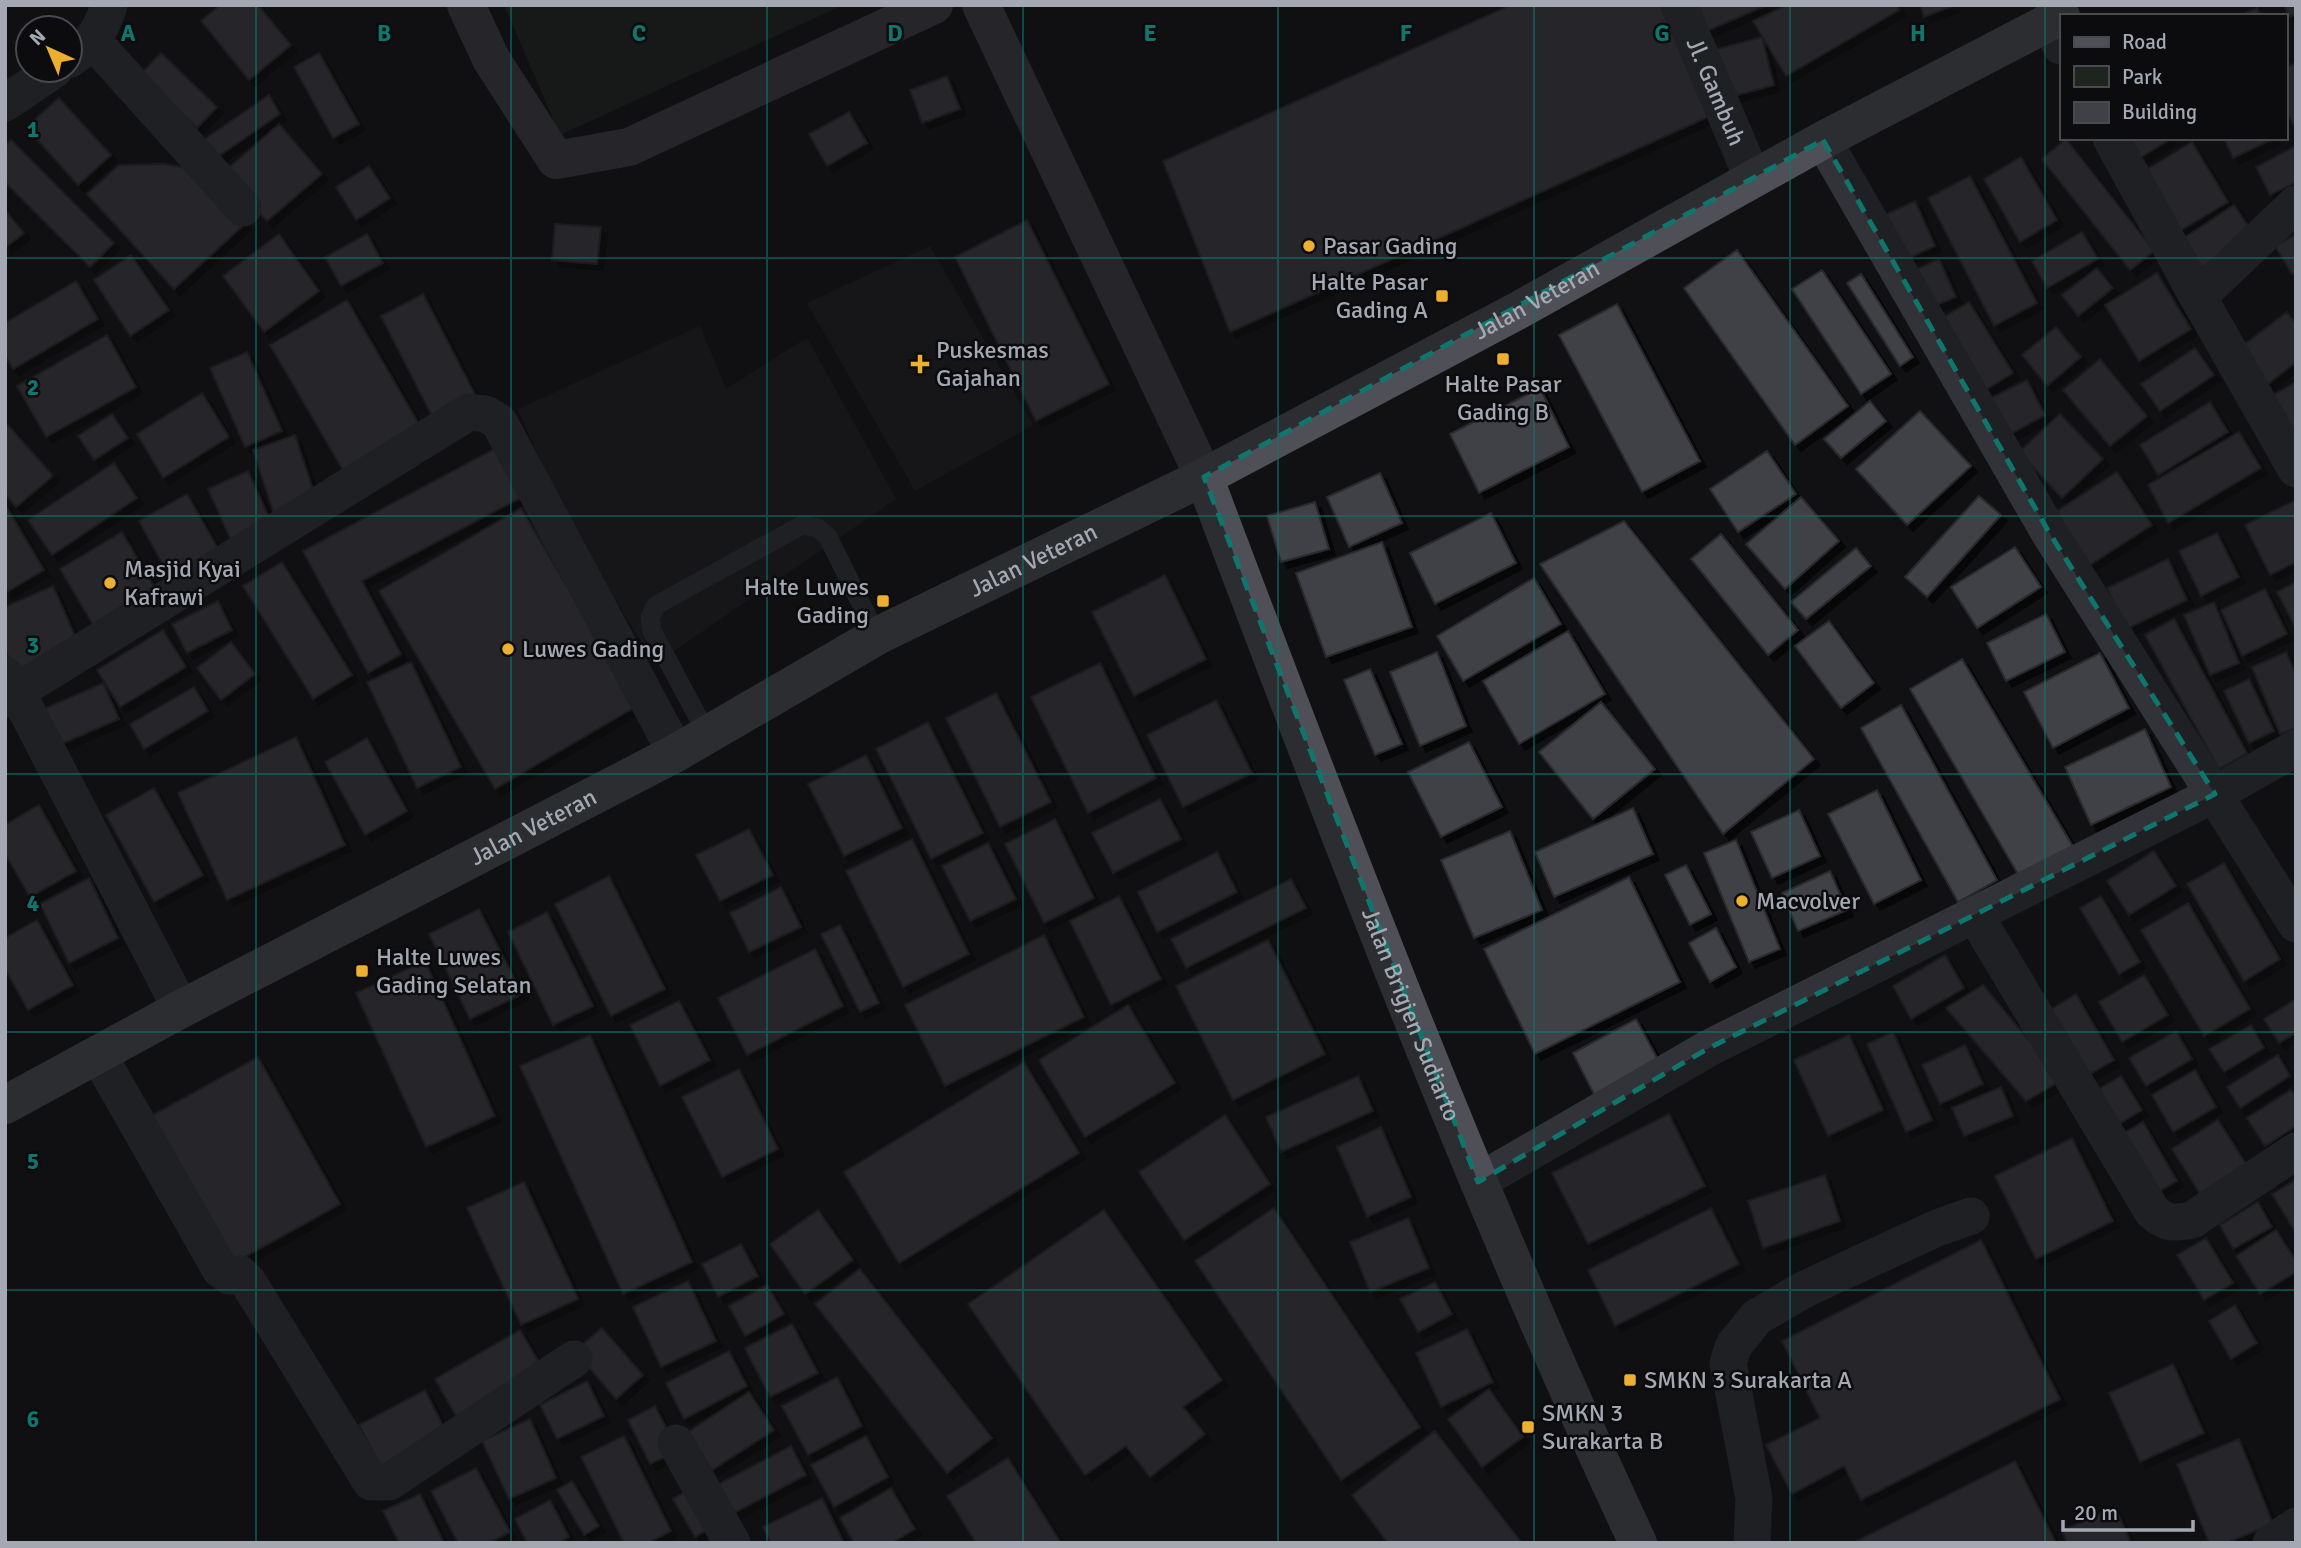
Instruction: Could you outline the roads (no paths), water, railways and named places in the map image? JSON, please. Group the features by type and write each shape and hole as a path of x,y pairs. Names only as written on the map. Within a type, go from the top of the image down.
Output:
{"main road":[{"name":"Jalan Veteran","path":"5,1105 181,1009 692,744 877,636 1204,477 1519,310 1823,140 2060,22"},
{"name":"Jalan Brigjen Sudiarto","path":"1204,477 1337,829 1478,1182 1638,1543"}],"street":[{"path":"84,46 104,23 109,5"},
{"path":"466,5 491,59 556,160 629,147 934,5"},
{"path":"981,5 1204,477"},
{"name":"Jl. Gambuh","path":"1679,5 1753,179"},
{"path":"84,53 243,208"},
{"path":"5,103 33,84"},
{"path":"1823,140 2050,534 2296,924"},
{"path":"2112,140 2296,469"},
{"path":"2198,297 2296,204"},
{"path":"181,1009 9,689 469,412 486,414 499,422 692,744"},
{"path":"1478,1182 1709,1048 2215,794 2296,748"},
{"path":"1975,915 2152,1212 2163,1220 2174,1223 2192,1220 2296,1151"},
{"path":"99,1056 220,1269 229,1276 240,1274 248,1282 371,1482 389,1482 573,1359"},
{"path":"1752,1543 1754,1498 1728,1363 1734,1345 1757,1317 1805,1289 1937,1228 1971,1216"},
{"path":"676,1443 732,1543"},
{"path":"2271,1543 2296,1527"}],"lane":[{"path":"692,744 652,631 650,618 655,606 802,525 818,528 828,537 877,636"}],"place":[{"name":"Pasar Gading","path":"1309,246"},
{"name":"Halte Pasar Gading A","path":"1442,296"},
{"name":"Halte Pasar Gading B","path":"1503,359"},
{"name":"Puskesmas Gajahan","path":"920,364"},
{"name":"Masjid Kyai Kafrawi","path":"110,583"},
{"name":"Halte Luwes Gading","path":"883,601"},
{"name":"Luwes Gading","path":"508,649"},
{"name":"Macvolver","path":"1742,901"},
{"name":"Halte Luwes Gading Selatan","path":"362,971"},
{"name":"SMKN 3 Surakarta A","path":"1630,1380"},
{"name":"SMKN 3 Surakarta B","path":"1528,1427"}]}
